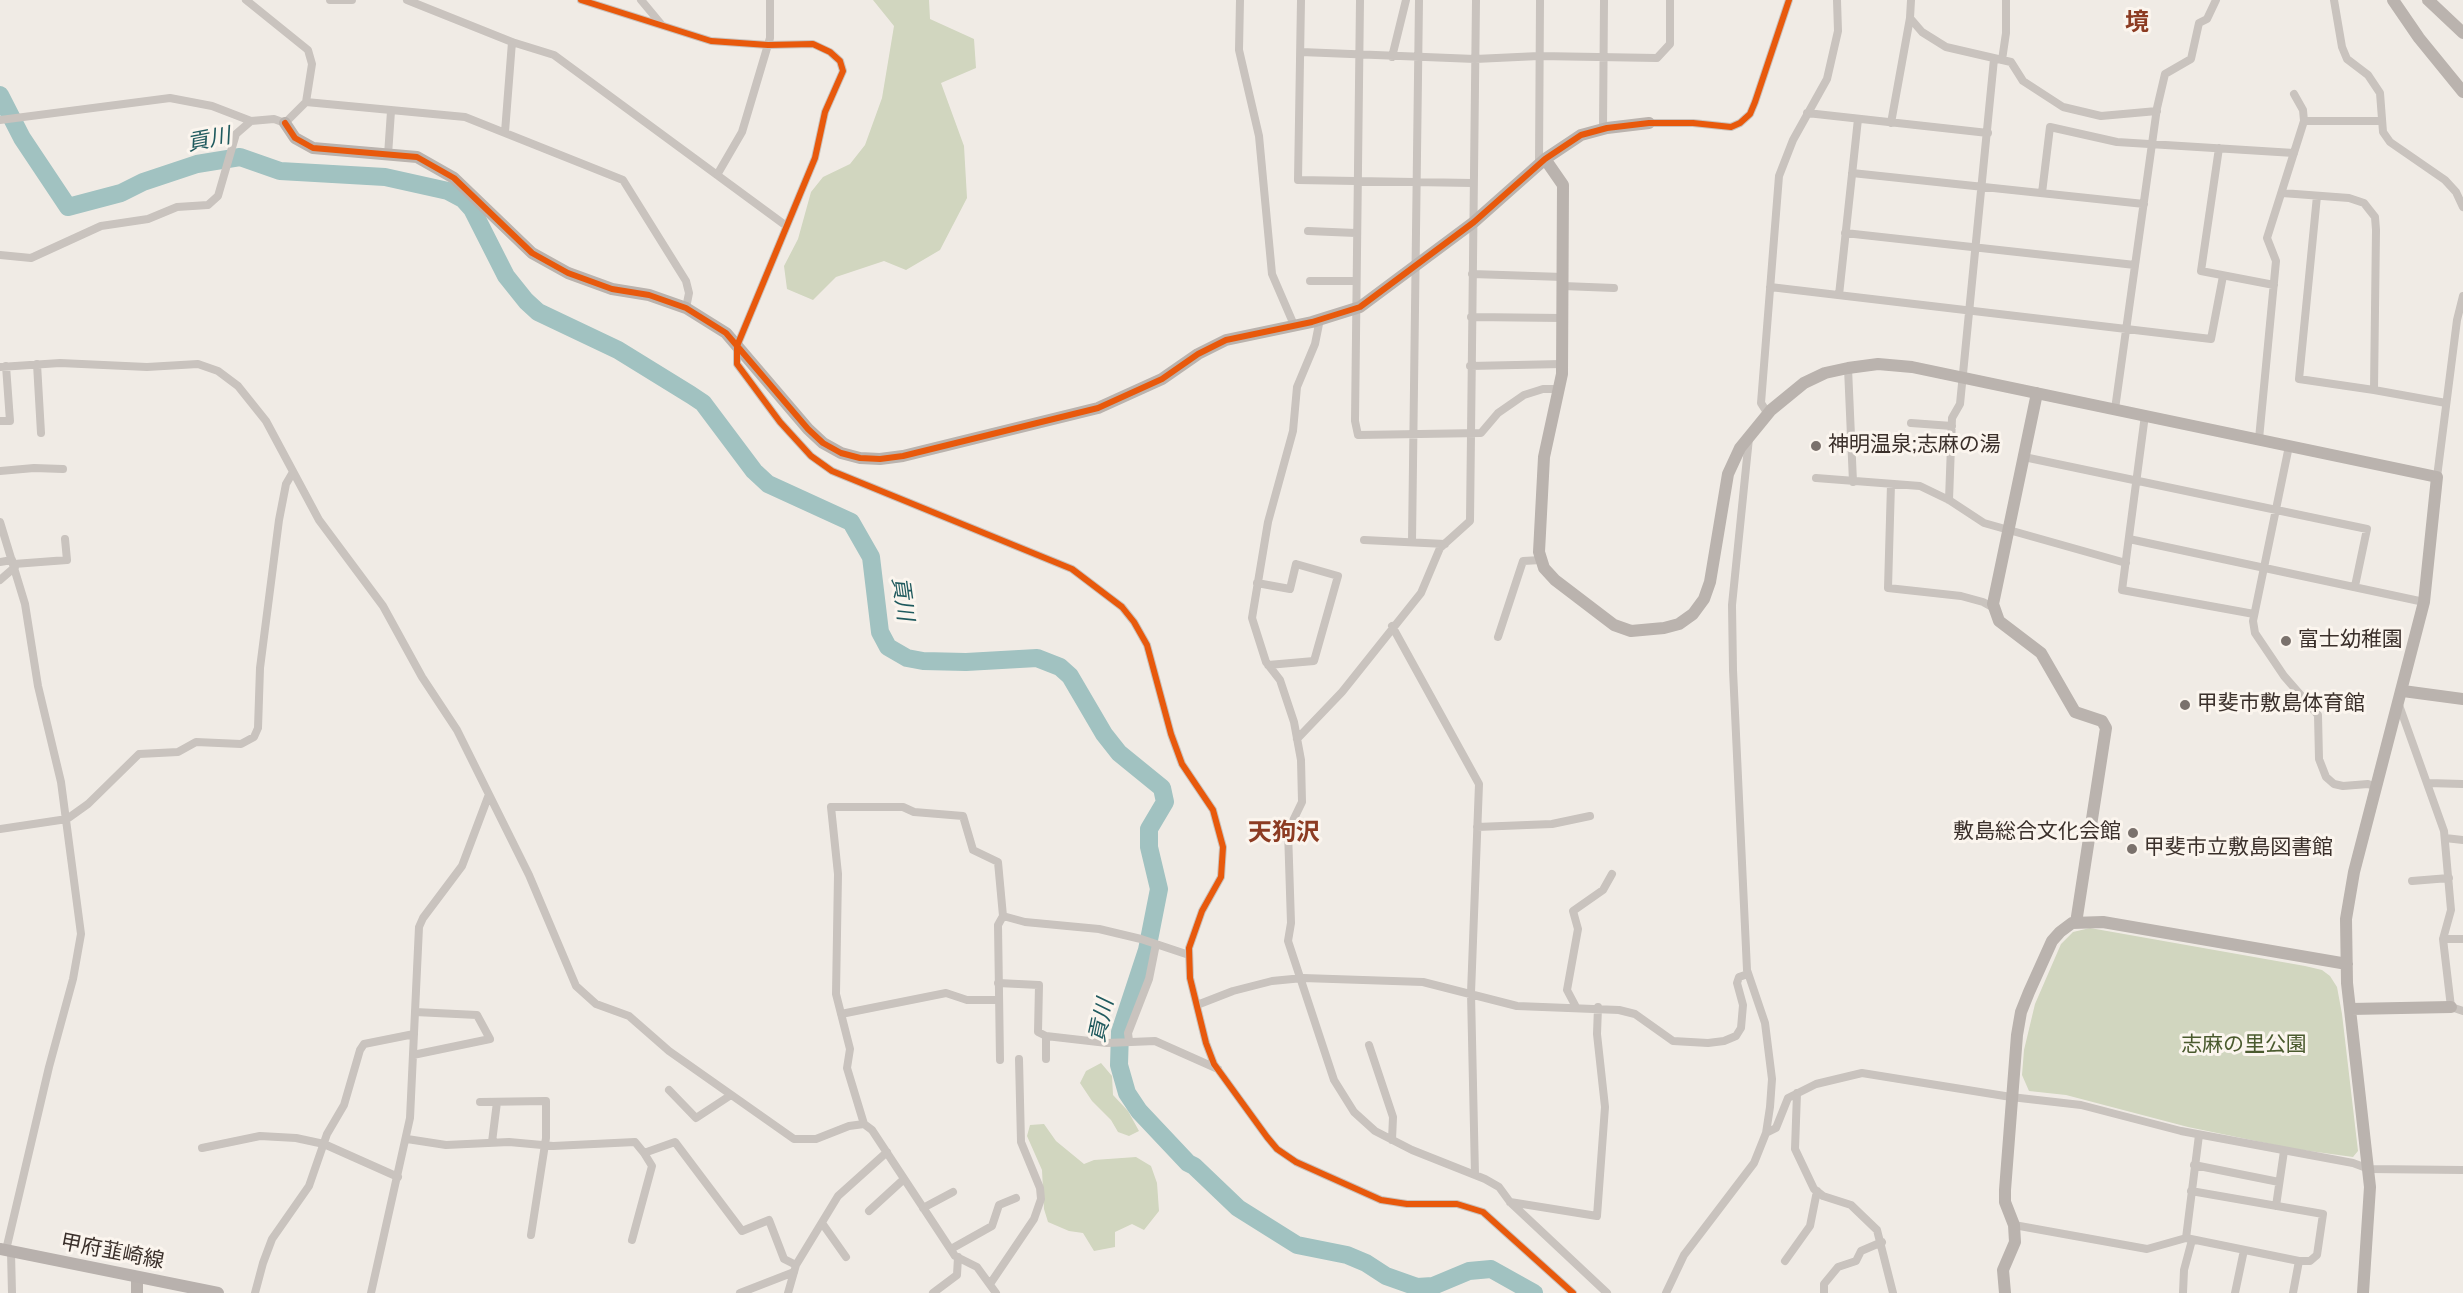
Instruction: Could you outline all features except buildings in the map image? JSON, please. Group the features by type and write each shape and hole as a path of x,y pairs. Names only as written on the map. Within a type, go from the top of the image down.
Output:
{"main road":[{"name":"甲府韮崎線","path":"5,1250 137,1279 218,1293"}],"street":[{"path":"246,0 308,50 312,64 306,102 285,123"},
{"path":"330,0 352,0"},
{"path":"406,0 512,42 554,55 785,225"},
{"path":"434,0 434,11"},
{"path":"581,0 711,41 813,45 830,52 840,61 843,71 825,112 815,158 785,225 737,346 737,364 780,422 812,456 832,471 1072,569 1122,607 1134,622 1147,645 1171,734 1182,764 1213,810 1223,847 1221,877 1195,928 1189,955 1190,978 1206,1043 1218,1070 1277,1149 1296,1162 1381,1200 1407,1204 1457,1204 1483,1212 1573,1293"},
{"path":"641,0 662,25"},
{"path":"717,175 742,132 768,45 770,0"},
{"path":"1240,0 1239,50 1258,136 1272,274 1294,325"},
{"path":"1301,0 1298,180 1357,183 1472,183"},
{"path":"1360,0 1355,309 1355,421 1358,435 1482,433 1498,413 1524,395 1543,389 1559,389"},
{"path":"1392,57 1406,0"},
{"path":"1412,542 1419,0"},
{"path":"1297,740 1342,692 1420,593 1440,548 1470,521 1470,366 1474,222 1472,183 1476,0"},
{"path":"1540,0 1542,162 1563,185 1562,364 1559,389 1548,429 1544,457 1539,536 1541,560 1544,568 1555,580 1614,625 1631,631 1664,628 1679,624 1694,614 1704,599 1710,582 1728,474 1749,436 1768,414 1804,383 1825,373 1848,368 1878,364 1912,367 2437,477"},
{"path":"1603,129 1604,0"},
{"path":"1300,52 1475,59 1539,56 1657,58 1670,44 1670,0"},
{"path":"0,120 170,98 212,106 251,121 274,119 285,123 295,138 313,148 417,157 454,178 532,253 568,273 612,289 650,295 687,308 726,333 761,371 808,429 823,443 841,453 860,458 880,459 903,456 1098,408 1162,379 1198,354 1226,340 1355,309 1474,222 1542,162 1581,135 1603,129 1649,123 1693,123 1731,127 1740,123 1750,114 1755,102 1789,0"},
{"path":"1768,414 1761,403 1779,176 1785,158 1807,113 1827,79 1838,31 1838,0"},
{"path":"1891,123 1910,18 1911,0"},
{"path":"1949,500 1952,418 1960,404 1988,133 1998,60 2006,33 2006,0"},
{"path":"2115,409 2152,144 2165,74 2191,59 2199,23 2207,19 2216,0"},
{"path":"2334,0 2342,47 2347,58 2376,84 2380,93 2383,132 2390,142 2421,161 2445,180 2463,205"},
{"path":"2393,0 2419,38 2463,92"},
{"path":"2428,0 2463,33"},
{"path":"1910,18 1922,32 1946,47 2012,62 2023,81 2040,94 2079,112 2101,116 2157,111"},
{"path":"505,132 512,42"},
{"path":"2259,439 2276,261 2267,238 2304,122 2303,110 2294,94"},
{"path":"306,102 465,117 622,180 686,280 690,293 687,308"},
{"path":"388,155 391,111"},
{"path":"1807,113 1988,133"},
{"path":"1839,295 1857,119"},
{"path":"0,255 32,258 101,226 148,219 177,207 208,204 218,196 236,134 251,121"},
{"path":"2304,122 2381,121"},
{"path":"2042,193 2050,127 2117,142 2294,153"},
{"path":"2219,148 2201,271 2274,285"},
{"path":"1852,173 2144,204"},
{"path":"2282,193 2349,198 2364,203 2374,217 2374,390"},
{"path":"2318,196 2299,379 2446,403"},
{"path":"1308,231 1356,233"},
{"path":"1845,233 2135,265"},
{"path":"1472,274 1563,281 1614,288"},
{"path":"1770,287 2211,339 2223,276"},
{"path":"1310,281 1356,281"},
{"path":"2364,1293 2370,1187 2350,1009 2346,919 2349,894 2403,691 2424,602 2446,403 2457,320 2463,296"},
{"path":"1471,317 1562,318"},
{"path":"1320,319 1315,344 1297,387 1293,430 1268,522 1252,618 1268,665 1280,680 1297,740 1303,786 1302,802 1288,831 1291,923 1288,941 1303,978 1334,1080 1354,1112 1375,1131 1392,1140 1498,1187 1510,1202 1607,1293"},
{"path":"38,364 41,433"},
{"path":"0,421 10,421 3,367 38,364 147,367 198,364 218,371 249,397 266,421 319,520 383,606 422,677 457,730 488,797 529,875 576,986 596,1004 629,1016 661,1045 794,1139 816,1139 849,1126 864,1124"},
{"path":"1470,366 1562,364"},
{"path":"1848,368 1853,482"},
{"path":"2037,393 1994,608 1999,621 2042,653 2075,711 2102,721 2106,728 2076,923"},
{"path":"2145,415 2122,590 2254,614"},
{"path":"1911,423 1952,426"},
{"path":"1666,1293 1684,1255 1754,1163 1766,1133 1772,1079 1765,1023 1748,974 1733,670 1732,605 1749,436"},
{"path":"2289,446 2254,614 2255,633 2284,676 2318,715 2319,759 2326,777 2334,784 2343,786 2368,784 2377,787"},
{"path":"2024,457 2367,529 2355,586"},
{"path":"0,471 34,468 63,469"},
{"path":"0,830 67,819 88,804 140,754 178,752 196,742 241,744 254,737 258,728 260,668 279,520 286,484 293,472"},
{"path":"1816,478 1920,486 1949,500 1984,523 2126,563"},
{"path":"1891,484 1888,588 1961,596 1983,602 1994,608"},
{"path":"0,522 25,604 38,686 67,819 80,912 79,952 5,1250 12,1293"},
{"path":"0,562 14,564 67,560 65,539"},
{"path":"2129,539 2424,602"},
{"path":"1364,540 1445,544"},
{"path":"1498,637 1523,561 1541,560"},
{"path":"0,580 14,564"},
{"path":"1257,583 1290,589 1296,564 1338,576 1314,661 1268,665"},
{"path":"1392,626 1479,784 1471,993 1475,1175"},
{"path":"2403,691 2463,699"},
{"path":"2350,1009 2457,1009 2443,939 2451,910 2445,838 2428,783 2399,705"},
{"path":"2428,783 2463,784"},
{"path":"371,1293 406,1139 413,1055 419,927 423,918 462,866 488,797"},
{"path":"996,1293 977,1267 958,1257 951,1249 872,1130 864,1124 847,1068 850,1049 836,994 838,874 831,807 903,807 914,812 963,816 973,850 998,862 1003,916 998,925 1000,1060"},
{"path":"1478,826 1552,824 1590,816"},
{"path":"2445,838 2463,840"},
{"path":"1576,1007 1567,990 1578,929 1573,911 1603,890 1612,874"},
{"path":"2412,880 2449,878"},
{"path":"1003,916 1024,922 1099,929 1141,939 1189,955"},
{"path":"2005,1293 2003,1270 2015,1242 2014,1225 2005,1202 2005,1190 2011,1097 2021,1012 2052,941 2061,932 2076,923 2103,922 2347,964"},
{"path":"2443,939 2463,939"},
{"path":"1128,1042 1128,1033 1149,979 1156,944"},
{"path":"1197,1005 1262,984 1303,978 1423,982 1517,1006 1598,1007 1635,1014 1673,1041 1724,1041 1736,1036 1740,1028 1743,1005 1737,983 1739,978 1748,974"},
{"path":"998,983 1039,985 1038,1032 1046,1036 1107,1043 1155,1041 1218,1070"},
{"path":"841,1014 946,993 967,1000 999,1000"},
{"path":"1510,1202 1597,1216 1605,1107 1597,1034 1598,1007"},
{"path":"413,1055 490,1039 477,1016 415,1012"},
{"path":"255,1293 262,1263 272,1239 309,1186 324,1144 344,1105 364,1044 414,1034"},
{"path":"1046,1036 1046,1059"},
{"path":"1369,1045 1393,1117 1392,1140"},
{"path":"990,1284 1034,1220 1041,1199 1040,1188 1021,1142 1019,1059"},
{"path":"1766,1133 1776,1128 1788,1098 1816,1084 1862,1073 2011,1097 2081,1105 2199,1135 2353,1163 2369,1169 2463,1170"},
{"path":"669,1090 696,1118 731,1095"},
{"path":"1797,1093 1795,1149 1817,1191 1823,1196 1851,1205 1877,1230 1882,1242 1888,1279 1893,1293"},
{"path":"480,1102 546,1101 544,1145 531,1235"},
{"path":"492,1142 497,1102"},
{"path":"202,1148 276,1135 324,1144 398,1177"},
{"path":"2183,1293 2191,1191 2199,1135"},
{"path":"406,1139 446,1145 492,1142 544,1145 635,1142 652,1166 632,1240"},
{"path":"644,1154 675,1142 741,1231 769,1220 784,1259 795,1268"},
{"path":"2276,1206 2284,1151"},
{"path":"788,1293 795,1268 838,1196 887,1152"},
{"path":"2194,1165 2279,1182"},
{"path":"869,1211 904,1179"},
{"path":"1785,1261 1810,1226 1817,1191"},
{"path":"2014,1225 2147,1249 2189,1239 2299,1261 2310,1261 2317,1255 2323,1214 2191,1191"},
{"path":"923,1208 953,1192"},
{"path":"951,1249 992,1226 999,1205 1016,1198"},
{"path":"822,1223 846,1257"},
{"path":"1824,1293 1824,1284 1838,1267 1856,1261 1861,1251 1882,1242"},
{"path":"2235,1293 2244,1250"},
{"path":"933,1293 957,1275 958,1257"},
{"path":"2293,1293 2299,1261"},
{"path":"740,1293 795,1268"},
{"path":"137,1279 137,1293"}],"green space":[{"path":"873,0 929,0 930,19 974,39 976,68 941,83 964,146 967,198 940,250 906,270 884,261 836,277 813,300 787,289 784,266 798,239 811,192 823,177 850,164 865,145 882,98 894,26"},
{"name":"志麻の里公園","path":"2090,928 2305,966 2322,970 2330,976 2337,987 2342,1014 2358,1151 2353,1157 2295,1149 2188,1127 2066,1095 2029,1091 2022,1075 2024,1050 2035,1004 2061,944 2073,932"},
{"path":"1101,1063 1112,1076 1113,1095 1128,1111 1139,1131 1129,1136 1118,1132 1111,1120 1092,1101 1080,1083 1086,1071"},
{"path":"1044,1124 1056,1141 1084,1164 1094,1160 1136,1157 1151,1166 1157,1183 1159,1211 1144,1230 1132,1224 1115,1232 1115,1247 1094,1251 1083,1233 1069,1231 1048,1222 1044,1209 1042,1170 1027,1136 1030,1125"}],"waterway":[{"name":"貢川","path":"0,95 22,138 68,207 121,193 143,182 197,164 240,157 280,171 385,177 448,191 463,199 472,209 506,276 538,312 618,350 703,403 754,471 768,484 851,522 871,557 880,632 888,647 907,658 923,661 966,662 1037,658 1060,667 1070,676 1104,734 1119,753 1162,788 1165,802 1149,829 1149,847 1159,889 1147,950 1120,1032 1119,1065 1127,1093 1139,1111 1188,1163 1238,1208 1297,1245 1347,1255 1366,1263 1386,1276 1417,1287 1433,1286 1469,1271 1491,1269 1534,1293"}],"cycle path":[{"path":"581,0 711,41 768,45 813,44 830,52 840,61 843,71 825,112 815,158 737,346 737,364 780,422 811,456 832,471 1072,569 1122,607 1134,622 1147,645 1171,734 1182,764 1213,810 1223,847 1221,877 1202,911 1189,948 1190,978 1206,1043 1214,1064 1277,1149 1296,1162 1381,1200 1407,1204 1457,1204 1483,1212 1573,1293"},
{"path":"285,123 295,138 313,148 417,157 454,178 532,253 568,273 612,289 649,295 686,308 726,333 808,429 823,443 841,453 860,458 880,459 903,456 1098,408 1162,379 1198,354 1226,340 1312,322 1360,307 1474,222 1545,159 1581,135 1607,128 1649,123 1693,123 1731,127 1740,123 1750,114 1755,102 1789,0"}],"place":[{"name":"神明温泉;志麻の湯","path":"1816,446"},
{"name":"富士幼稚園","path":"2286,641"},
{"name":"甲斐市敷島体育館","path":"2185,705"},
{"name":"敷島総合文化会館","path":"2133,833"},
{"name":"甲斐市立敷島図書館","path":"2132,849"}],"district":[{"name":"境","path":"2137,24"},
{"name":"天狗沢","path":"1284,834"}]}
